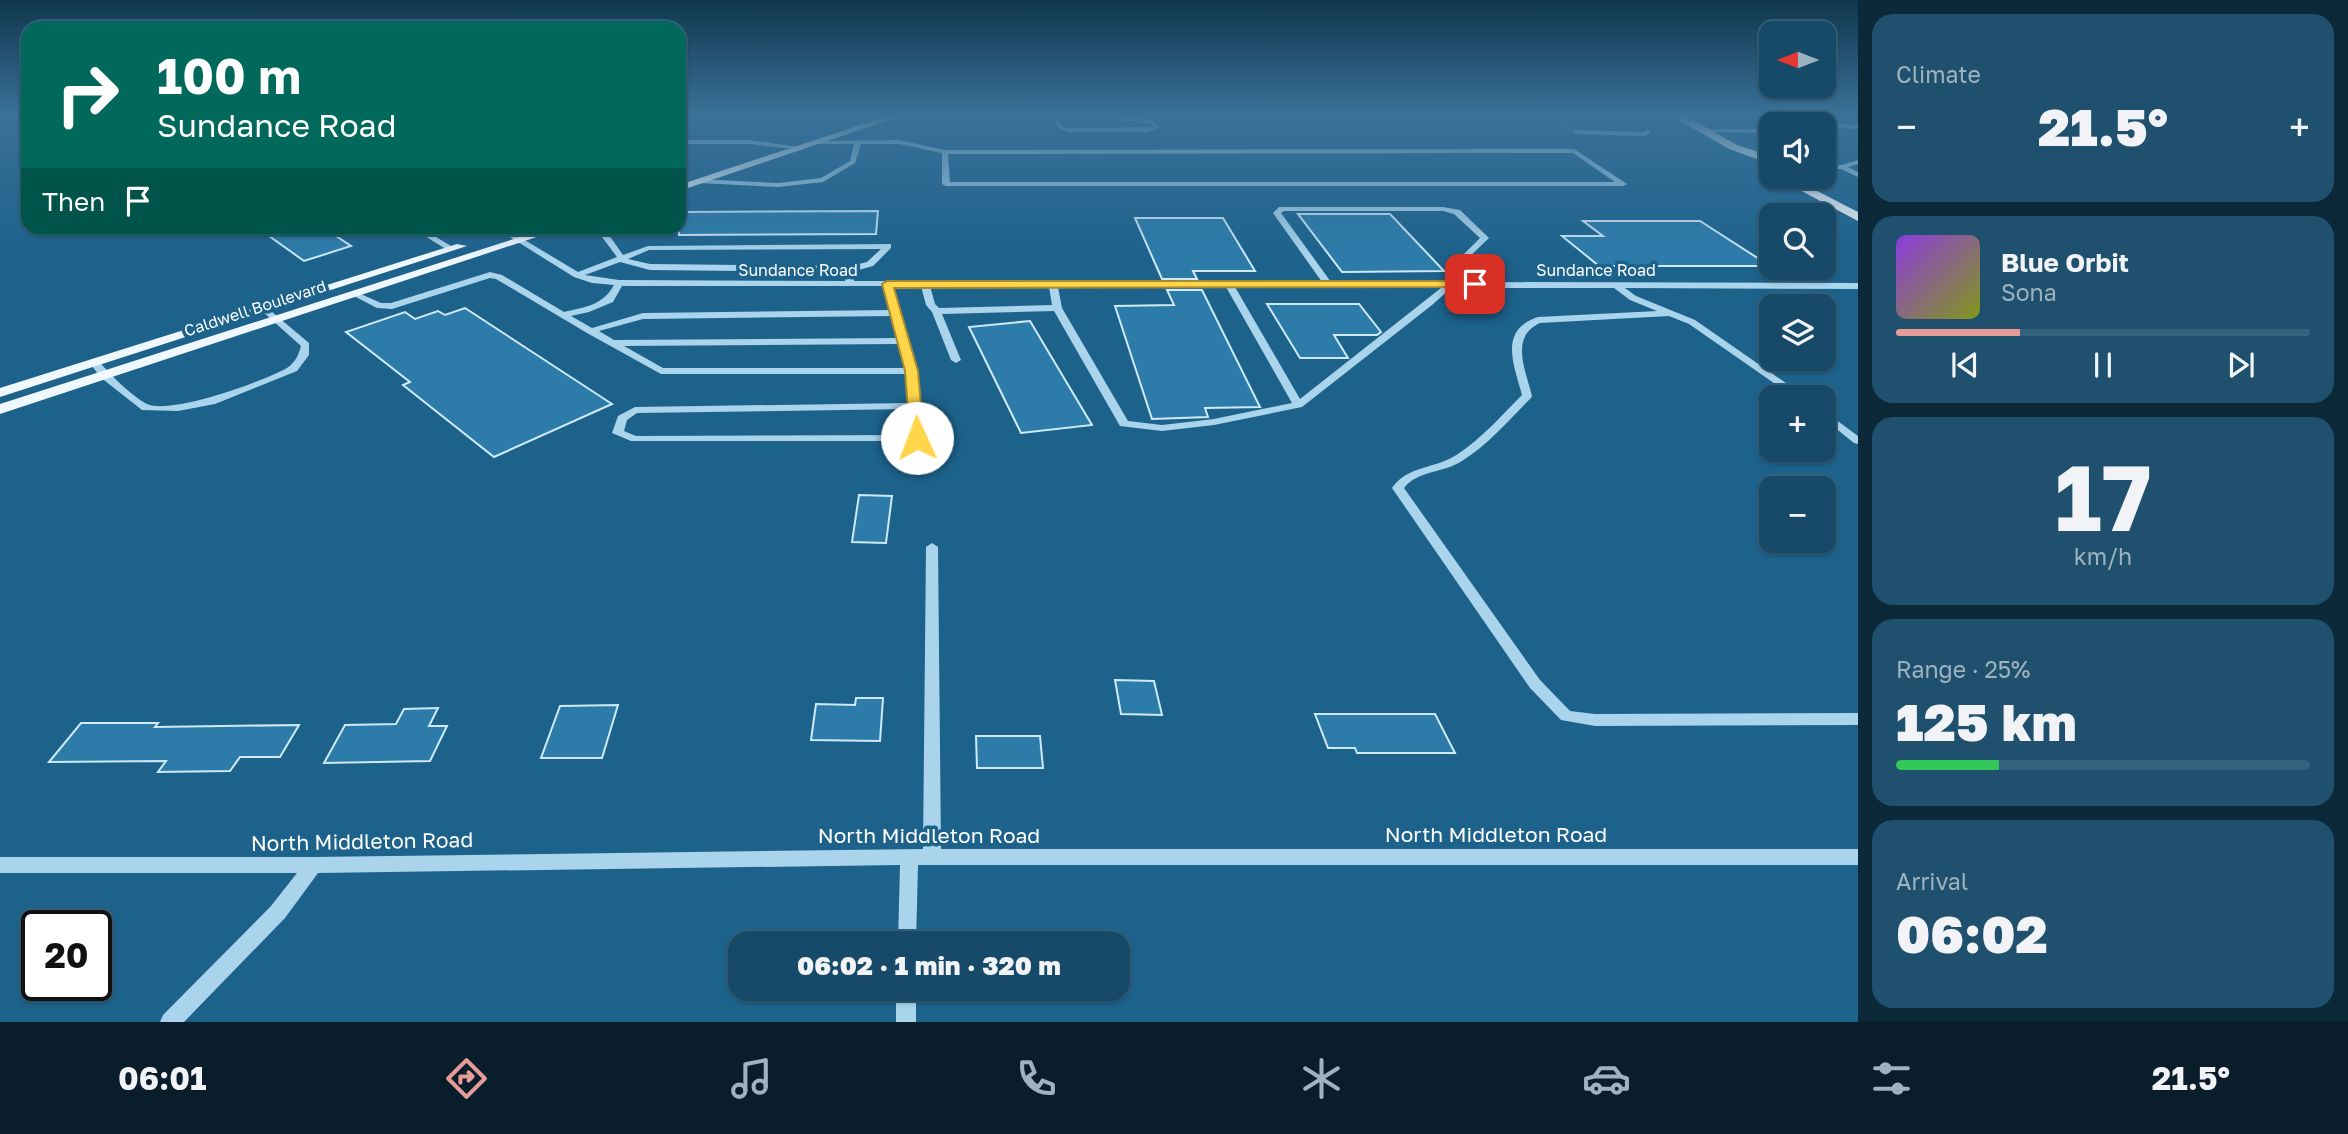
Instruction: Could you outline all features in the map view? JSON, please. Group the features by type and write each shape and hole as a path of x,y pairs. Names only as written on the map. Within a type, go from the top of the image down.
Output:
{"highway":[{"path":"1805,189 1858,217"},
{"path":"1826,189 1858,206"}],"main road":[{"path":"686,176 728,163"},
{"path":"686,186 756,163"},
{"path":"100,369 265,309 452,249 509,235"},
{"name":"Caldwell Boulevard","path":"0,409 10,395 278,319 354,294 512,235"}],"street":[{"path":"699,181 778,185 823,180 852,163"},
{"path":"945,163 946,184 1623,184 1591,163"},
{"path":"1836,167 1856,163"},
{"path":"1842,167 1858,175"},
{"path":"1328,284 1277,213 1282,209 1443,209 1457,212 1485,238 1460,262 1475,284"},
{"path":"428,235 452,249"},
{"name":"Sundance Road","path":"520,235 577,275 592,280 619,283 1858,286"},
{"path":"577,275 623,260 648,248 888,246 870,264 851,268 650,267 623,260 607,237"},
{"path":"849,284 851,268"},
{"path":"354,294 380,306 392,306 490,275 499,276 661,371 912,371"},
{"path":"563,315 586,310 610,300 619,283"},
{"path":"887,284 912,371 916,406 917,438 635,439 618,433 622,418 635,410 650,408 916,406"},
{"path":"926,284 931,305 936,311 1057,308"},
{"path":"1053,284 1057,308 1124,424 1162,428 1214,422 1298,405 1450,284"},
{"path":"1229,284 1298,405"},
{"path":"100,369 146,408 178,408 211,402 293,369 304,355 306,345 265,309"},
{"path":"590,331 643,316 895,313"},
{"path":"1785,385 1692,323 1670,313 1538,320 1525,324 1517,333 1516,344 1527,396 1493,431 1450,464 1424,469 1403,480 1398,488 1535,684 1566,716 1595,720 1858,719"},
{"path":"611,343 903,341"},
{"path":"1836,424 1858,441"},
{"path":"932,547 932,857"},
{"path":"907,931 909,857"},
{"name":"North Middleton Road","path":"0,864 313,864 909,857 1858,857"},
{"path":"170,1022 278,912 313,864"},
{"path":"906,1001 906,1022"}],"lane":[{"path":"1615,285 1633,298 1670,313"},
{"path":"936,311 956,360"}],"building":[{"path":"878,211 876,234 686,235 686,212"},
{"path":"1298,214 1390,214 1444,271 1342,272"},
{"path":"1135,218 1223,218 1255,271 1193,271 1197,279 1162,279"},
{"path":"1583,221 1700,221 1759,259 1759,266 1599,266 1562,236 1603,236"},
{"path":"268,235 334,235 351,246 304,261"},
{"path":"1167,290 1202,290 1260,407 1205,408 1208,417 1152,419 1115,306 1174,305"},
{"path":"1267,304 1359,304 1381,332 1377,335 1334,335 1348,358 1300,358"},
{"path":"465,308 612,404 494,457 403,385 410,382 346,332 405,312 415,319 438,311 445,315"},
{"path":"1030,321 1092,425 1021,433 969,327"},
{"path":"859,495 892,496 886,543 852,542"},
{"path":"1115,680 1154,681 1162,715 1121,714"},
{"path":"856,698 883,698 880,741 811,740 816,704 855,705"},
{"path":"618,705 602,758 541,758 560,706"},
{"path":"438,708 429,726 447,726 430,761 324,763 345,725 396,724 404,709"},
{"path":"1315,714 1435,714 1455,753 1357,753 1355,748 1328,748"},
{"path":"81,723 158,723 155,727 299,725 280,757 240,757 230,771 158,772 166,761 49,762"},
{"path":"976,736 1040,736 1043,768 977,768"}],"route":[{"path":"917,438 912,371 887,284 1475,284"}]}
